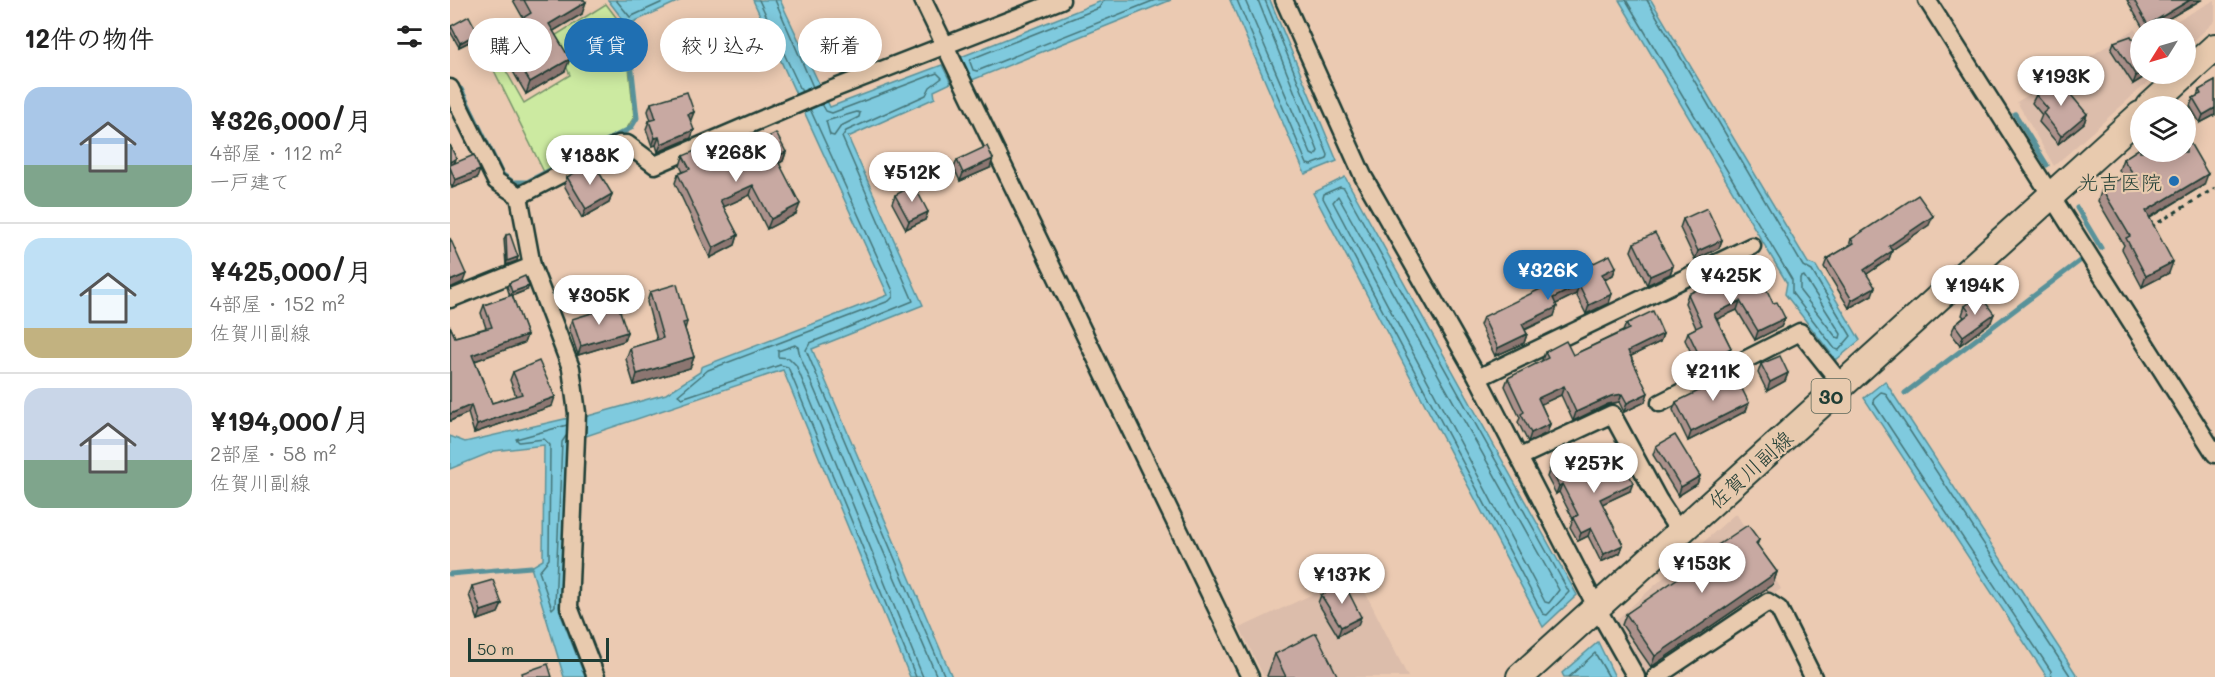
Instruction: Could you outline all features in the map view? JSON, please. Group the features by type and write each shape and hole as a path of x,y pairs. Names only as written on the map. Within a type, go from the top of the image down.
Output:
{"main road":[{"path":"2161,96 2215,47"},
{"name":"佐賀川副線","path":"1520,677 2130,124"}],"street":[{"path":"923,0 1250,677"},
{"path":"519,196 619,144 627,144 655,165 828,91 1061,0"},
{"path":"1284,0 1363,176 1478,378 1597,608 1636,677"},
{"path":"1927,0 2050,198 2215,454"},
{"path":"450,88 496,181 519,196 532,266 571,368 577,413 569,607 596,677"},
{"path":"1478,378 1752,246"},
{"path":"450,299 532,266"},
{"path":"1660,403 1800,332 1842,386"},
{"path":"1520,457 1612,414 1658,499 1680,533"},
{"path":"1656,677 1768,602 1779,609 1813,677"}],"path":[{"path":"2147,229 2215,188"}],"shaded area":[{"path":"2215,0 2215,21 2196,39 2196,18 2182,18"},
{"path":"2130,31 2130,84 2146,84 2054,166 2017,102"},
{"path":"1736,513 1781,589 1647,677 1641,677 1616,620"},
{"path":"1356,574 1408,677 1264,677 1240,628"}],"green space":[{"path":"606,4 617,18 584,18"},
{"path":"564,30 564,62 553,37"},
{"path":"495,72 507,72 524,103 570,75 569,72 629,72 634,117 623,135 545,174"}],"water":[{"path":"608,0 681,0 642,18 622,18"},
{"path":"753,0 780,0 798,39 798,72 814,72 830,107 942,65 951,83 934,91 935,98 848,137 923,305 812,349 952,677 910,677 783,370 568,442 561,615 585,677 564,677 531,567 543,560 544,445 494,451 450,469 450,436 465,442 569,418 570,421 666,394 700,372 701,367 888,295 786,72 786,18 761,18"},
{"path":"1104,0 1171,0 972,80 961,57"},
{"path":"1230,0 1270,0 1337,161 1305,174"},
{"path":"1619,0 1651,0 1808,263 1816,266 1860,340 1836,360 1785,294 1787,283"},
{"path":"1345,177 1577,595 1543,627 1313,193"},
{"path":"1885,381 2078,677 2047,677 1864,398"},
{"path":"1598,642 1615,677 1564,677 1562,673"}],"building":[{"path":"524,0 584,0 586,2 552,22 552,18 523,18 531,13"},
{"path":"2134,0 2190,0 2160,18 2144,18"},
{"path":"469,16 468,39 460,43 451,26"},
{"path":"552,29 564,49 564,62 552,69"},
{"path":"2130,36 2130,67 2114,42"},
{"path":"524,72 547,72 530,82"},
{"path":"2056,77 2087,114 2061,136 2043,113 2048,109 2036,95"},
{"path":"2215,81 2215,108 2203,115 2196,103 2196,96 2201,94 2199,90"},
{"path":"687,92 694,112 688,114 694,130 661,144 659,137 655,138 649,121 656,119 651,103"},
{"path":"776,133 786,152 776,157 800,204 771,219 753,185 720,200 738,235 713,248 678,174 690,169 683,156 721,140 730,157"},
{"path":"450,145 456,158 450,162"},
{"path":"987,146 993,159 963,173 957,160"},
{"path":"2196,153 2208,174 2146,211 2173,262 2146,276 2126,238 2130,236 2102,189 2132,172 2123,159 2130,154 2130,162 2196,162"},
{"path":"474,155 480,170 455,180 450,165"},
{"path":"593,162 612,194 586,209 567,177"},
{"path":"914,185 928,212 909,221 895,195"},
{"path":"1918,195 1933,216 1889,246 1892,251 1864,270 1875,287 1852,300 1827,259 1854,243 1851,239"},
{"path":"1707,208 1722,240 1698,251 1683,219"},
{"path":"1655,233 1673,266 1650,276 1634,243"},
{"path":"510,234 518,257 507,261 506,235"},
{"path":"450,238 466,274 450,281"},
{"path":"1610,255 1616,267 1602,274 1612,294 1589,305 1579,285 1553,298 1557,307 1522,324 1527,334 1498,348 1483,317"},
{"path":"1751,256 1773,303 1777,302 1785,318 1758,331 1740,301 1714,314 1731,348 1703,363 1688,332 1702,325 1688,294 1725,277 1722,270"},
{"path":"525,276 529,286 512,292 509,283"},
{"path":"677,284 687,322 683,323 694,357 637,374 630,348 663,338 650,292"},
{"path":"512,295 527,335 472,355 492,403 522,394 513,372 539,361 555,397 477,425 471,405 450,414 450,326 455,337 492,327 484,305"},
{"path":"1980,295 1994,314 1963,336 1955,325 1970,313 1965,306"},
{"path":"618,305 627,332 581,346 572,319"},
{"path":"1653,311 1663,334 1628,351 1648,393 1627,403 1622,394 1611,396 1576,412 1564,386 1538,398 1550,424 1531,433 1521,414 1524,412 1508,378 1548,358 1545,352 1566,341 1573,355 1629,329 1626,324"},
{"path":"1780,356 1788,373 1770,382 1761,364"},
{"path":"1733,371 1749,403 1691,432 1676,402 1713,384 1712,382"},
{"path":"1675,435 1700,476 1681,487 1656,446"},
{"path":"1618,450 1633,483 1600,499 1623,545 1604,554 1591,528 1581,533 1573,518 1578,515 1562,484 1559,486 1550,468 1571,457 1577,469"},
{"path":"1748,525 1759,540 1756,543 1777,572 1655,656 1626,614 1681,576 1683,578 1699,568 1708,581 1731,565 1718,545"},
{"path":"493,580 502,604 481,611 472,586"},
{"path":"1344,583 1361,617 1341,627 1321,595"},
{"path":"1316,633 1338,677 1286,677 1275,654"},
{"path":"548,664 552,677 523,677 522,673"}],"waterway":[{"path":"461,89 502,174 513,182 527,182 631,128 637,118 632,72"},
{"path":"2015,114 2047,165"},
{"path":"2077,208 2101,248"},
{"path":"1905,393 2081,260"},
{"path":"450,574 531,567"}],"place":[{"name":"光吉医院","path":"2174,181"}]}
